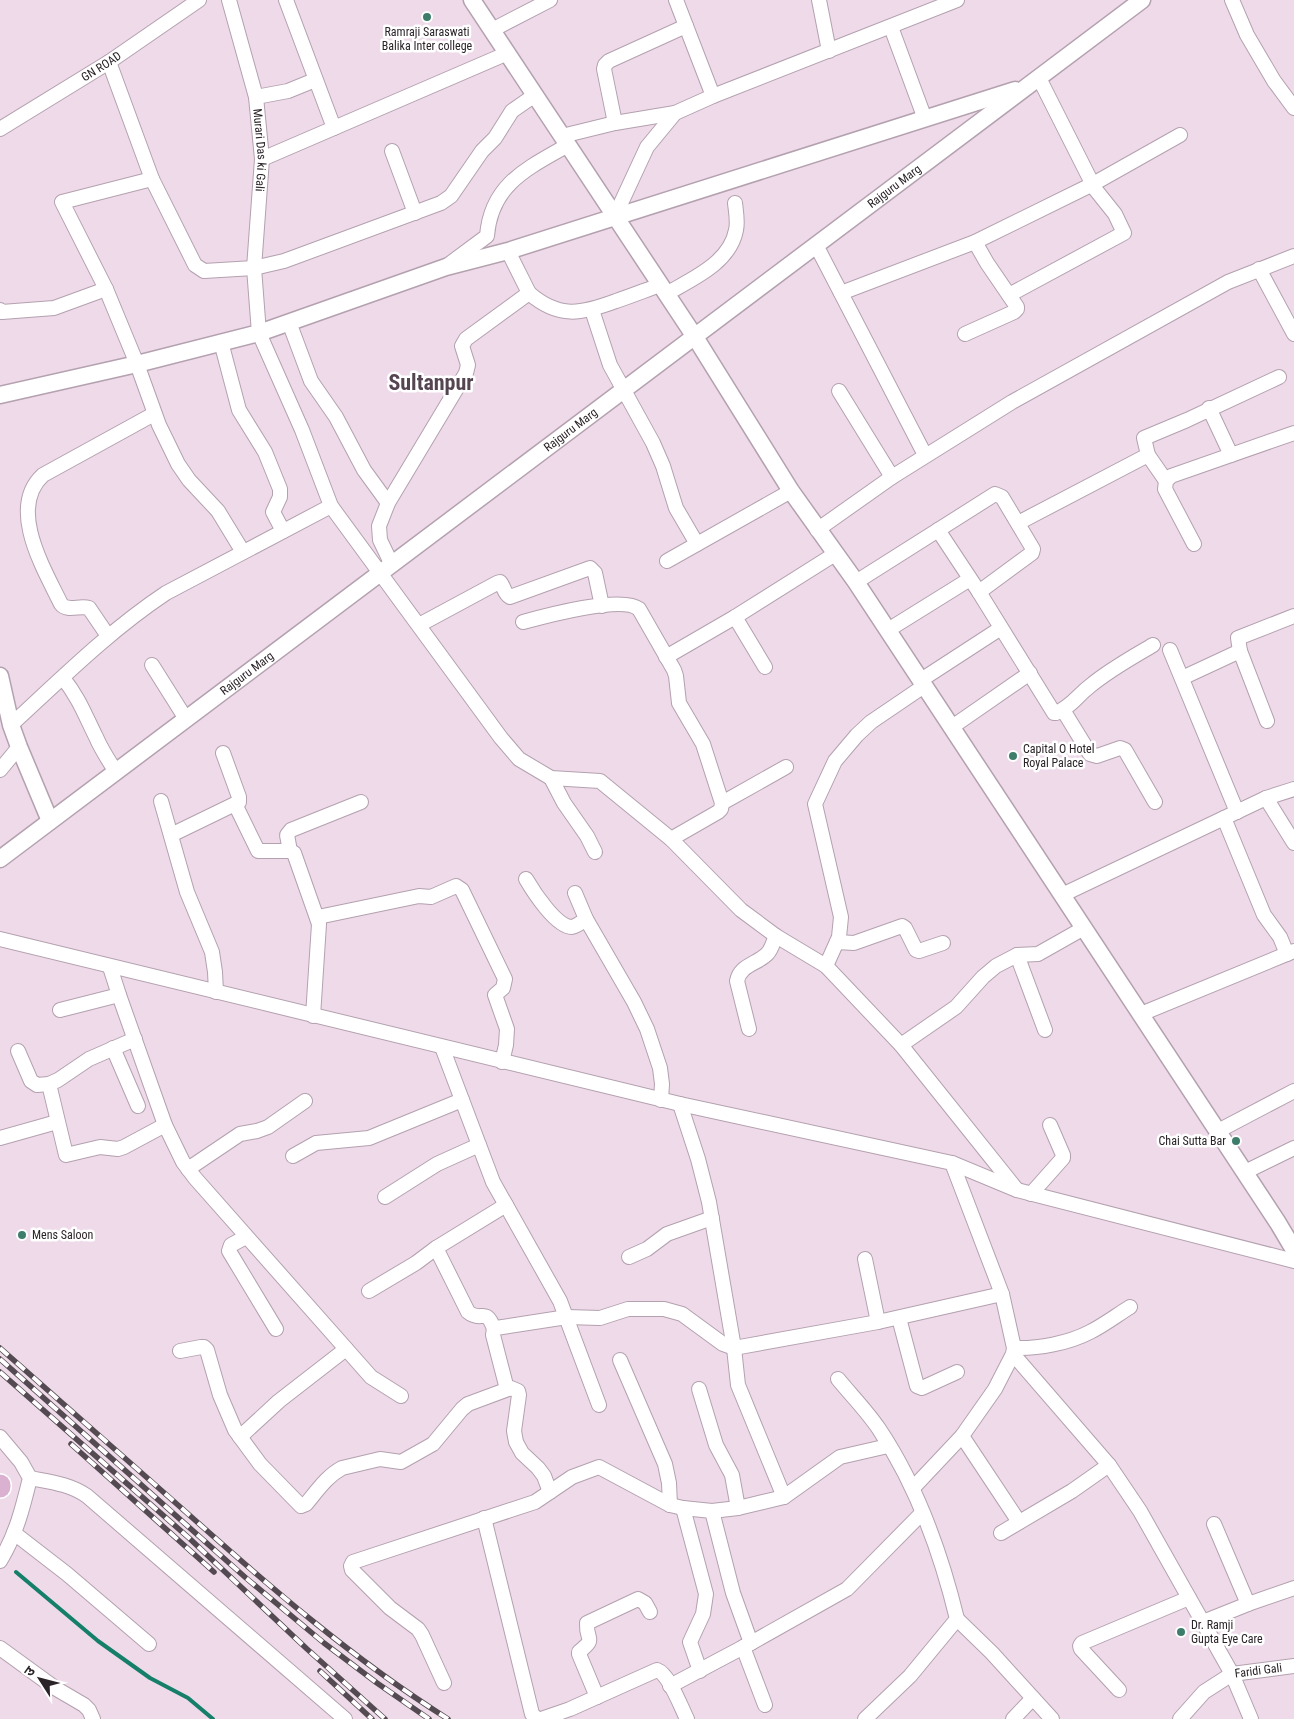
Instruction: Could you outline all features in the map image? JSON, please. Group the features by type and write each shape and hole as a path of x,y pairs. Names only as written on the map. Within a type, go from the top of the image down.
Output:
{"street":[{"name":"GN ROAD","path":"0,129 109,62 199,0"},
{"name":"Murari Das ki Gali","path":"229,0 256,97 262,159 254,268 258,333"},
{"path":"286,0 334,128"},
{"path":"472,0 695,337 790,491 856,582 888,630 1245,1172 1294,1250"},
{"path":"492,30 550,0"},
{"path":"676,0 713,96"},
{"path":"819,0 828,51"},
{"path":"446,267 486,236 490,218 500,195 509,184 565,140 614,124 675,113 713,96 957,0"},
{"name":"Rajguru Marg","path":"0,859 1142,0"},
{"path":"1232,0 1247,36 1274,81 1294,108"},
{"path":"614,124 604,70 605,65 609,61 686,26"},
{"path":"891,26 925,119"},
{"path":"262,159 508,53"},
{"path":"109,62 152,179 195,265 204,271 254,268 284,261 441,203 451,196 482,151 495,138 512,111 535,95"},
{"path":"256,97 288,91 315,80"},
{"path":"0,396 258,333 446,267 508,251 925,119 1033,82 1093,184 1124,230 1122,235 1009,296"},
{"path":"615,216 647,147 675,113"},
{"path":"841,293 975,242 1093,184 1180,134"},
{"path":"392,151 415,213"},
{"path":"152,179 62,202 106,289 137,364 154,414 183,472 218,511 243,552"},
{"path":"508,251 529,293 539,302 562,311 577,313 592,310 663,289 705,272 724,253 734,237 737,228 735,203"},
{"path":"965,334 1014,312 1017,307 986,262 975,242"},
{"path":"816,245 925,455"},
{"path":"817,530 925,455 1012,402 1219,286 1294,256"},
{"path":"1260,270 1294,334"},
{"path":"0,310 2,312 54,308 106,289"},
{"path":"386,570 379,526 388,503 466,373 468,365 462,346 466,339 529,293"},
{"path":"592,310 608,360 654,443 676,508 697,544"},
{"path":"289,322 311,381 336,417 364,470 388,503"},
{"path":"258,333 302,430 331,506 386,570 419,626 519,760 551,778 600,781 671,839 740,910 776,936 826,966 901,1045 1017,1190"},
{"path":"221,342 239,410 265,452 280,489 280,497 274,506 273,512 283,531"},
{"path":"1166,481 1148,455 1144,438 1279,377"},
{"path":"839,391 892,477"},
{"path":"1209,408 1231,455"},
{"path":"108,636 89,608 67,608 61,604 44,568 28,521 28,500 35,484 43,475 154,414"},
{"path":"1194,544 1165,489 1166,481 1171,476 1294,433"},
{"path":"1018,523 1148,455"},
{"path":"667,561 790,491"},
{"path":"856,582 995,494 1002,497 1033,547 1033,551 979,592"},
{"path":"11,725 108,636 142,609 166,593 331,506"},
{"path":"938,530 1030,673 1051,710 1056,713 1071,706 1084,691 1102,676 1153,645"},
{"path":"666,657 735,617 836,554"},
{"path":"419,626 497,583 502,584 507,595 510,597 590,568 595,573 602,606"},
{"path":"888,630 970,579"},
{"path":"522,622 567,610 629,604 635,606 642,614 676,676 679,703 703,744 722,803 721,810 671,839"},
{"path":"1267,721 1238,642 1240,636 1294,616"},
{"path":"735,617 765,667"},
{"path":"826,966 837,942 841,917 815,804 835,761 871,722 1001,628"},
{"path":"1170,650 1237,812"},
{"path":"1182,678 1240,651"},
{"path":"152,666 186,719"},
{"path":"952,727 1030,673"},
{"path":"0,676 11,725 50,821"},
{"path":"63,678 83,707 96,738 116,772"},
{"path":"1063,710 1090,754 1096,756 1120,748 1126,750 1154,802"},
{"path":"0,770 19,747"},
{"path":"171,835 239,802 223,753"},
{"path":"722,803 786,767"},
{"path":"551,778 564,804 588,836 595,852"},
{"path":"1062,895 1266,798 1294,789"},
{"path":"1266,798 1294,843"},
{"path":"161,801 187,892 212,952 216,992"},
{"path":"313,1016 319,942 318,918 295,856 290,851 287,835 291,830 361,802"},
{"path":"235,804 258,851 290,851"},
{"path":"1141,1014 1290,953 1264,915 1224,818"},
{"path":"526,878 540,902 566,925 575,926 586,920"},
{"path":"318,918 419,896 431,897 456,886 459,887 505,979 504,988 495,995 507,1029 502,1062"},
{"path":"575,893 586,920 634,1002 647,1029 662,1076 661,1100"},
{"path":"837,942 854,943 902,926 918,951 944,943"},
{"path":"901,1045 956,1007 990,971 1017,956 1038,954 1084,928"},
{"path":"749,1030 737,981 738,976 744,968 767,954 776,936"},
{"path":"0,940 661,1100 952,1163 1017,1190 1294,1261"},
{"path":"1017,956 1045,1030"},
{"path":"110,967 166,1125 188,1169 371,1377 401,1396"},
{"path":"60,1010 119,995"},
{"path":"18,1051 31,1081 37,1085 48,1084 58,1080 82,1063 135,1039"},
{"path":"442,1047 493,1182 560,1301 599,1405"},
{"path":"114,1048 138,1106"},
{"path":"48,1084 64,1153 68,1156 100,1147 124,1148 166,1125"},
{"path":"1218,1131 1294,1091"},
{"path":"293,1156 316,1144 369,1138 462,1100"},
{"path":"188,1169 240,1134 268,1127 305,1101"},
{"path":"680,1104 698,1159 712,1218 734,1348 738,1385 784,1497"},
{"path":"0,1138 57,1122"},
{"path":"1032,1194 1063,1158 1050,1125"},
{"path":"385,1197 437,1164 479,1145"},
{"path":"1245,1172 1294,1148"},
{"path":"952,1163 1002,1294 1014,1351 1109,1464 1140,1511 1232,1674 1251,1719"},
{"path":"369,1290 416,1264 436,1248 506,1206"},
{"path":"629,1258 647,1249 667,1234 712,1218"},
{"path":"246,1236 231,1245 228,1251 276,1329"},
{"path":"436,1248 468,1312 472,1315 488,1317 490,1319 494,1330 492,1335 506,1389"},
{"path":"865,1259 878,1322"},
{"path":"494,1330 496,1328 567,1317 600,1318 628,1309 664,1309 687,1317 723,1344 734,1348 899,1318 1002,1294"},
{"path":"1014,1351 1045,1347 1081,1336 1091,1332 1130,1307"},
{"path":"899,1318 917,1386 922,1388 957,1372"},
{"path":"180,1351 201,1346 207,1350 220,1395 229,1418 240,1437 266,1471 298,1505 303,1506 331,1475 342,1468 380,1459 401,1462 433,1444 468,1404 506,1389 515,1389 519,1395 514,1431 518,1448 541,1472 550,1492"},
{"path":"240,1437 287,1395 346,1349"},
{"path":"913,1488 962,1436 995,1389 1014,1351"},
{"path":"620,1360 665,1464 676,1506 706,1594 703,1614 690,1639 700,1671"},
{"path":"838,1379 878,1429 913,1488 946,1576 957,1619 992,1653 1052,1719"},
{"path":"699,1389 716,1445 732,1475 738,1508"},
{"path":"962,1436 1019,1522"},
{"path":"0,1438 20,1462 30,1478 22,1512 10,1544 0,1561"},
{"path":"444,1683 418,1629 390,1608 352,1570 353,1562 535,1502 572,1477 599,1467 676,1506 712,1511 738,1508 784,1497 840,1457 888,1446"},
{"path":"1002,1533 1072,1491 1109,1464"},
{"path":"30,1478 64,1484 79,1490 87,1496 344,1719"},
{"path":"712,1511 747,1645 765,1705"},
{"path":"670,1686 847,1589 922,1513"},
{"path":"484,1518 532,1714 539,1719 597,1697 657,1670 663,1673 687,1719"},
{"path":"1214,1524 1248,1604"},
{"path":"14,1533 67,1574 149,1644"},
{"path":"1203,1622 1294,1588"},
{"path":"1119,1690 1081,1649 1082,1643 1189,1598"},
{"path":"597,1697 579,1654 588,1645 590,1640 587,1623 638,1599 645,1603 650,1612"},
{"path":"865,1719 910,1676 957,1619"},
{"path":"0,1648 55,1688 84,1705 89,1710 93,1719"},
{"name":"Faridi Gali","path":"1180,1719 1204,1692 1232,1674 1294,1666"},
{"path":"1013,1719 1033,1698"}],"waterway":[{"path":"16,1572 98,1641 150,1678 188,1698 213,1719"}],"railway":[{"path":"0,1348 281,1595 379,1672 448,1719"},
{"path":"0,1359 246,1578 324,1643 429,1719"},
{"path":"0,1372 189,1538 385,1719"},
{"path":"71,1444 214,1572"},
{"path":"320,1671 372,1719"}],"place":[{"name":"Ramraji Saraswati Balika Inter college","path":"427,17"},
{"name":"Capital O Hotel Royal Palace","path":"1013,756"},
{"name":"Chai Sutta Bar","path":"1236,1141"},
{"name":"Mens Saloon","path":"22,1235"},
{"name":"Dr. Ramji Gupta Eye Care","path":"1181,1632"}],"district":[{"name":"Sultanpur","path":"431,382"}]}
